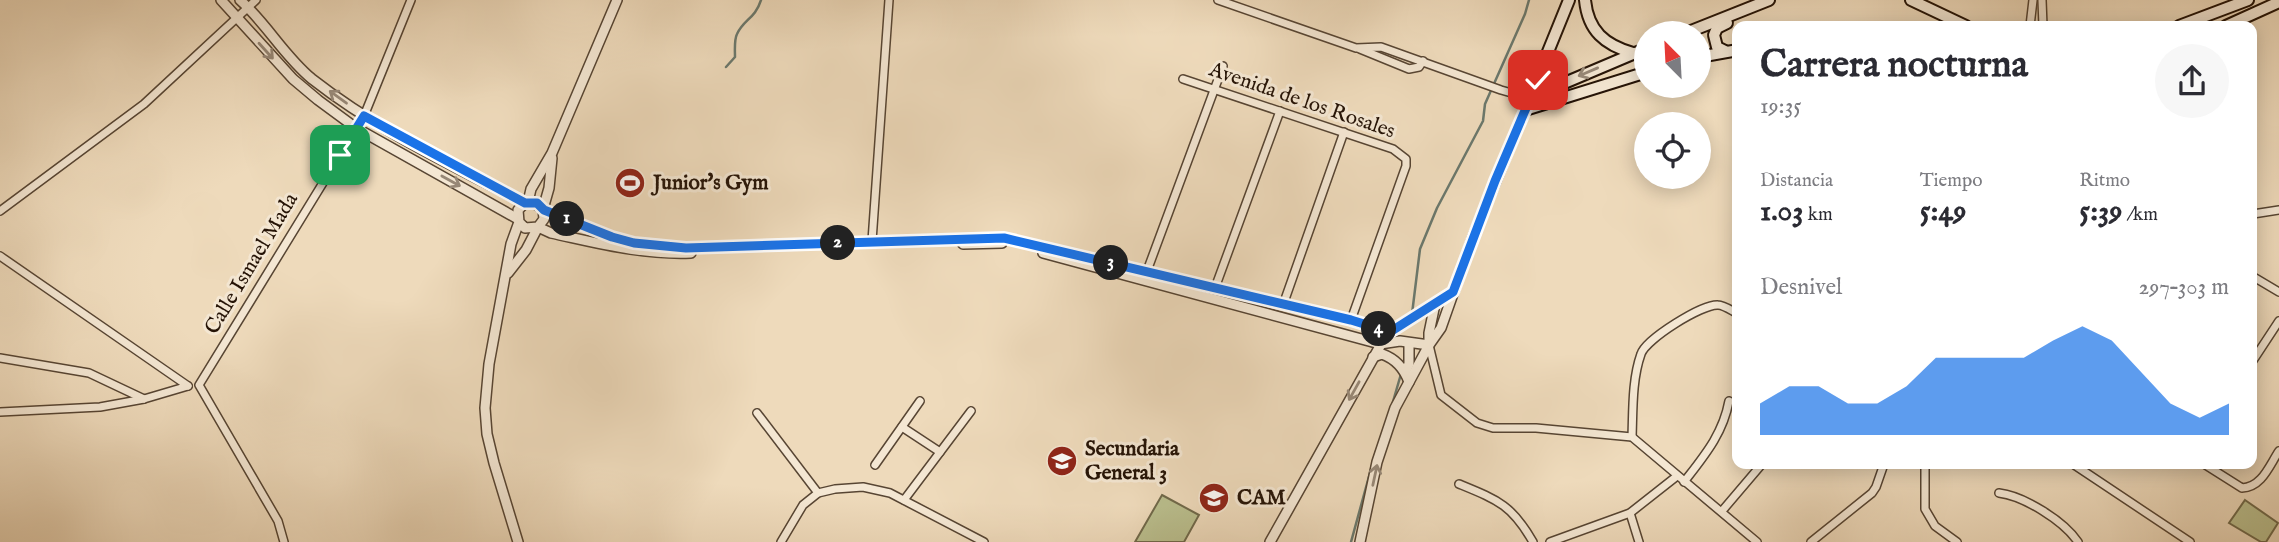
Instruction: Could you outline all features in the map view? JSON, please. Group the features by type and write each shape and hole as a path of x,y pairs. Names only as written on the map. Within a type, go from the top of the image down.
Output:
{"main road":[{"path":"1525,110 1569,0"},
{"path":"1585,0 1589,22 1604,42 1634,48"},
{"path":"1712,23 1769,0"},
{"path":"1911,0 1955,21"},
{"path":"2192,21 2248,0"},
{"path":"2237,21 2279,2"},
{"path":"1725,51 1715,43 1715,31 1722,24 1750,12 1752,7"},
{"path":"1712,54 1732,50"},
{"path":"1529,98 1634,53"},
{"path":"1525,110 1634,75"}],"street":[{"path":"221,0 293,79 356,128 518,220 525,228 538,227 551,233 633,251 664,254 1003,243 1380,344 1429,345"},
{"path":"240,0 289,57 311,78 364,116 526,202 537,203 544,210 612,237 634,243 686,248 1004,238 1351,320 1390,332 1405,343 1409,364 1407,377 1385,436 1364,539"},
{"path":"0,211 144,104 256,0"},
{"name":"Calle Ismael Mada","path":"200,385 364,116 411,0"},
{"path":"518,542 494,463 487,434 485,408 489,365 511,244 519,209 526,202 552,153 617,0"},
{"path":"872,242 889,0"},
{"path":"1218,0 1356,48 1381,47 1529,98"},
{"path":"2031,21 2034,0"},
{"path":"2042,0 2043,21"},
{"path":"1147,271 1223,66"},
{"name":"Avenida de los Rosales","path":"1183,79 1393,149 1406,159 1351,320"},
{"path":"1407,377 1441,328 1525,110"},
{"path":"1215,288 1280,111"},
{"path":"1283,305 1344,132"},
{"path":"507,274 526,250 544,219 552,153"},
{"path":"2257,213 2279,210"},
{"path":"0,256 188,386"},
{"path":"2257,279 2279,292"},
{"path":"1270,542 1380,344 1390,332 1453,292"},
{"path":"1436,304 1429,345 1441,395 1483,427 1536,428 1632,436 1757,542"},
{"path":"1632,436 1633,401 1641,353 1651,340 1703,307 1720,305 1732,311"},
{"path":"2257,354 2279,321"},
{"path":"1373,357 1382,354 1387,356 1397,362 1407,377"},
{"path":"0,359 89,373 144,399"},
{"path":"0,412 87,408 144,399 200,385 278,522 284,542"},
{"path":"875,466 920,401"},
{"path":"1684,482 1715,441 1725,421 1729,401"},
{"path":"904,500 971,411"},
{"path":"757,413 818,493"},
{"path":"902,427 940,452"},
{"path":"2212,469 2242,488 2249,488 2259,483 2279,451"},
{"path":"1722,511 1758,469"},
{"path":"1811,542 1872,493 1882,469"},
{"path":"1925,469 1925,509 1935,526 1957,542"},
{"path":"2080,469 2190,542"},
{"path":"1550,542 1630,513 1677,476"},
{"path":"1459,484 1507,507 1523,524 1533,542"},
{"path":"781,542 803,505 818,493 863,487 890,493 984,542"},
{"path":"1998,493 2024,501 2069,530 2078,542"},
{"path":"1630,513 1639,542"}],"green space":[{"path":"1162,495 1199,515 1184,542 1135,542"},
{"path":"2245,500 2278,523 2266,542 2261,542 2229,523"}],"waterway":[{"path":"726,67 735,57 737,34 756,11 761,0"},
{"path":"1412,314 1420,249 1437,208 1483,121 1485,104 1529,0"},
{"path":"1392,405 1401,374"},
{"path":"1351,542 1376,451"}],"place":[{"name":"Junior's Gym","path":"630,183"},
{"name":"Secundaria General 3","path":"1062,461"},
{"name":"CAM","path":"1214,498"}],"route":[{"path":"340,155 364,116 525,203 537,203 544,210 634,243 686,248 1004,238 1351,320 1390,332 1453,292 1495,181 1538,80"}]}
